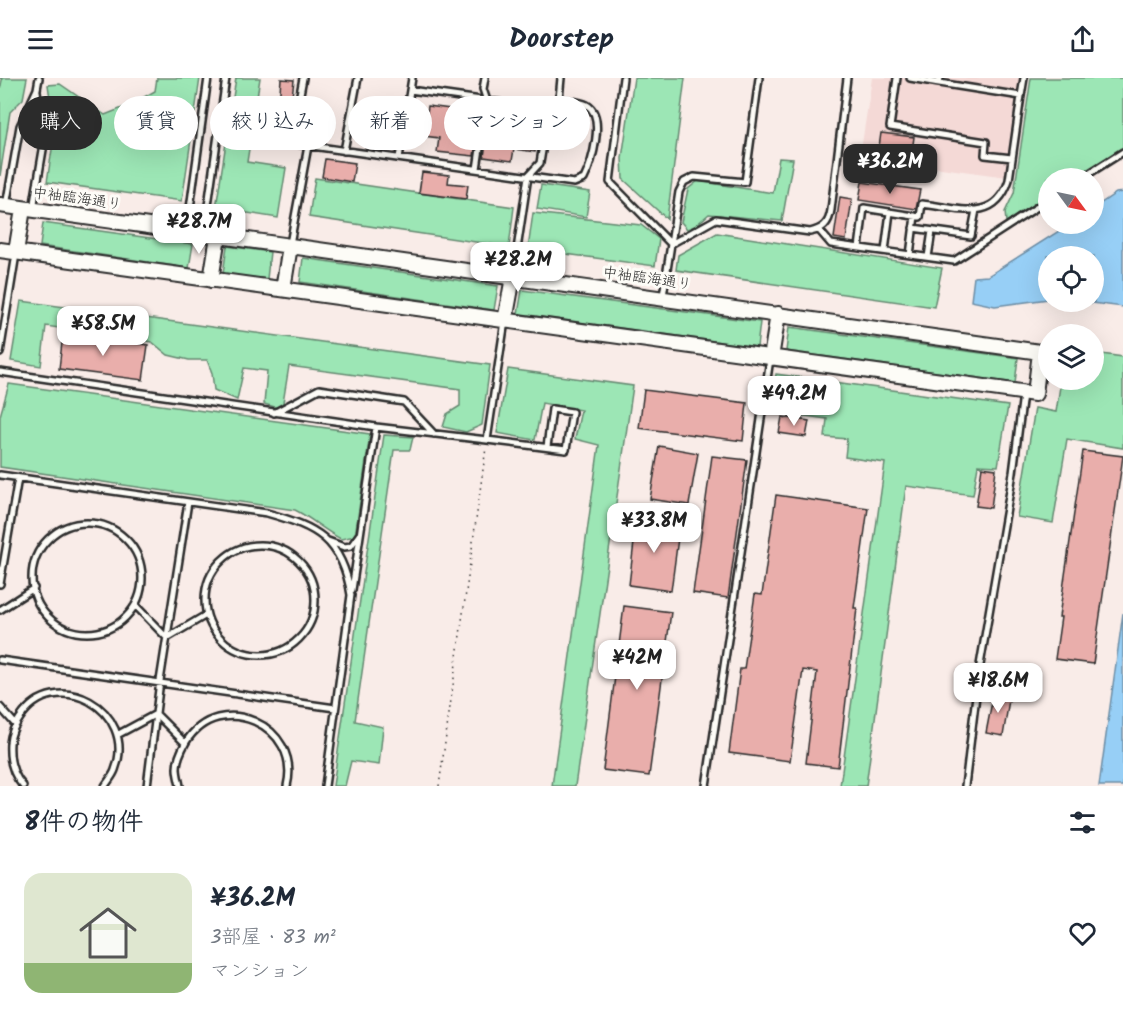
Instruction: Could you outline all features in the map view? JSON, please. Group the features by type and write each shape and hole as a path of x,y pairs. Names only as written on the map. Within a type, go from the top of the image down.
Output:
{"street":[{"name":"中袖臨海通り","path":"3,206 1040,352 1029,394"},
{"path":"16,252 28,209"},
{"path":"211,235 211,279"},
{"path":"283,290 290,246"},
{"path":"0,250 1029,394"},
{"path":"505,321 513,277"},
{"path":"771,358 778,314"}],"lane":[{"path":"3,206 20,126 37,89 39,78"},
{"path":"186,231 208,78"},
{"path":"211,235 226,78"},
{"path":"300,96 303,78"},
{"path":"344,151 358,78"},
{"path":"399,158 412,78"},
{"path":"484,78 483,89 485,96"},
{"path":"559,96 561,78"},
{"path":"623,78 610,182 671,244"},
{"path":"662,298 680,192 684,182 694,177 745,182 759,78"},
{"path":"671,244 716,219 810,232 819,230 826,224 830,218 847,78"},
{"path":"897,78 890,127 986,142 985,155 1012,158"},
{"path":"910,78 939,80 1021,96"},
{"path":"859,248 864,208 920,217 922,204 983,211 994,204 1005,192 1009,180 1024,78"},
{"path":"28,209 44,144 37,89"},
{"path":"410,90 452,96"},
{"path":"336,150 574,183 584,179 590,168 597,126 595,113 590,108"},
{"path":"290,246 307,150"},
{"path":"477,169 480,150"},
{"path":"513,277 528,176 540,163 542,150"},
{"path":"1098,168 1123,152"},
{"path":"819,230 831,244 954,261 1038,206"},
{"path":"913,228 971,236 976,210"},
{"path":"885,251 890,212"},
{"path":"910,255 915,216"},
{"path":"928,257 932,231"},
{"path":"0,353 16,252"},
{"path":"487,440 505,321"},
{"path":"706,786 771,358"},
{"path":"0,372 273,413 566,450 572,412 552,409 547,447"},
{"path":"273,413 319,389 404,402 434,434"},
{"path":"965,786 979,671 1012,473 1029,394"},
{"path":"325,786 376,427"},
{"path":"0,475 267,513 299,522 316,531 326,540 341,560 348,577 351,595"},
{"path":"0,584 18,478"},
{"path":"147,786 160,681 188,502"},
{"path":"84,523 103,525 117,531 132,545 142,571 140,597 130,614 110,629 85,634 66,630 54,623 36,601 34,588 32,574 36,555 44,543 59,530 84,523"},
{"path":"326,540 344,547 351,546 357,541 361,531"},
{"path":"260,544 279,548 296,558 305,568 314,585 314,613 306,631 292,646 274,655 256,657 231,649 216,636 206,615 204,596 209,577 220,561 241,548 260,544"},
{"path":"0,610 34,588"},
{"path":"135,605 167,638"},
{"path":"167,638 206,615"},
{"path":"0,660 160,681 335,708"},
{"path":"23,786 18,781 9,758 12,732 27,709 43,698 71,694 98,706 109,717 117,735 119,751 115,771 105,786"},
{"path":"0,707 16,725"},
{"path":"117,735 156,714"},
{"path":"156,714 185,743"},
{"path":"180,786 177,767 189,737 204,724 220,717 241,716 266,726 280,740 285,750 289,770 287,786"}],"path":[{"path":"439,786 487,440"}],"shaded area":[{"path":"872,78 1021,78 1007,177 860,157"}],"green space":[{"path":"0,78 27,78 24,96 18,96 18,104 10,112 0,176 0,90 2,80"},
{"path":"157,78 200,78 197,96 146,96 155,91"},
{"path":"236,78 260,78 257,96 233,96"},
{"path":"634,78 685,78 667,219 623,179 622,158"},
{"path":"1031,78 1123,78 1123,148 1090,168 1038,168 1038,201 1006,222 1005,212 1014,193"},
{"path":"60,84 77,96 50,96 48,85"},
{"path":"114,111 114,150 189,150 182,201 47,182 52,150 102,150 102,113 105,115"},
{"path":"225,150 249,150 247,162 286,168 278,218 216,208"},
{"path":"779,158 793,159 782,221 709,214 695,226 687,229 681,222 688,189 698,181 773,193"},
{"path":"315,178 514,207 509,247 309,217"},
{"path":"541,185 590,192 586,217 537,209"},
{"path":"533,213 641,225 659,239 655,266 528,249"},
{"path":"43,223 193,244 189,268 40,246"},
{"path":"717,233 942,268 934,307 676,270 678,255"},
{"path":"227,246 270,252 267,279 223,274"},
{"path":"303,258 498,286 494,310 300,282"},
{"path":"522,290 760,322 757,347 518,314"},
{"path":"21,301 490,365 482,425 466,432 443,427 447,414 460,406 460,389 289,366 282,409 264,404 267,371 244,368 237,400 214,390 212,373 207,360 189,360 168,355 152,342 46,326 41,366 11,361"},
{"path":"789,327 1018,358 1015,383 786,351"},
{"path":"1104,354 1123,357 1123,448 1067,439 1053,523 1017,517 1035,408 1056,412 1059,390 1104,390"},
{"path":"508,369 633,386 575,786 552,786 599,445 575,439 581,410 542,403 535,440 497,433"},
{"path":"776,374 1008,406 998,466 978,465 973,495 906,486 866,786 840,786 885,463 845,457 847,439 825,437 827,419 770,411"},
{"path":"9,384 370,434 355,536 341,539 295,510 0,467 0,416"},
{"path":"384,435 413,437 410,450 394,450 355,721 383,727 379,765 351,761 345,786 333,786"}],"water":[{"path":"1123,192 1123,307 1104,305 1104,246 1038,246 1038,300 995,306 971,301 974,277 988,276 1054,234 1104,234 1104,201 1116,193"},
{"path":"1123,613 1123,786 1099,786"}],"building":[{"path":"281,79 294,80 292,96 280,96"},
{"path":"432,107 444,108 444,150 475,150 474,156 437,152 439,138 432,137"},
{"path":"881,133 914,137 911,158 878,154"},
{"path":"485,150 514,150 512,161 484,157"},
{"path":"325,159 355,163 352,182 322,177"},
{"path":"422,172 449,175 448,183 468,185 466,199 419,193"},
{"path":"862,182 920,190 916,209 859,200"},
{"path":"840,197 852,199 846,240 834,238"},
{"path":"63,334 148,345 143,380 59,369"},
{"path":"644,390 747,403 743,441 639,428"},
{"path":"782,417 809,421 806,437 779,433"},
{"path":"659,446 698,453 689,505 650,499"},
{"path":"1083,451 1123,456 1093,664 1055,659"},
{"path":"712,456 747,460 728,598 693,593"},
{"path":"982,467 996,469 991,508 976,506"},
{"path":"776,495 868,508 854,608 857,608 838,767 806,763 817,672 803,670 790,761 729,753 740,669 744,669 755,594 762,595"},
{"path":"637,517 680,523 671,591 629,585"},
{"path":"624,606 671,612 649,776 603,770"},
{"path":"994,691 1010,694 1003,736 986,733"}]}
